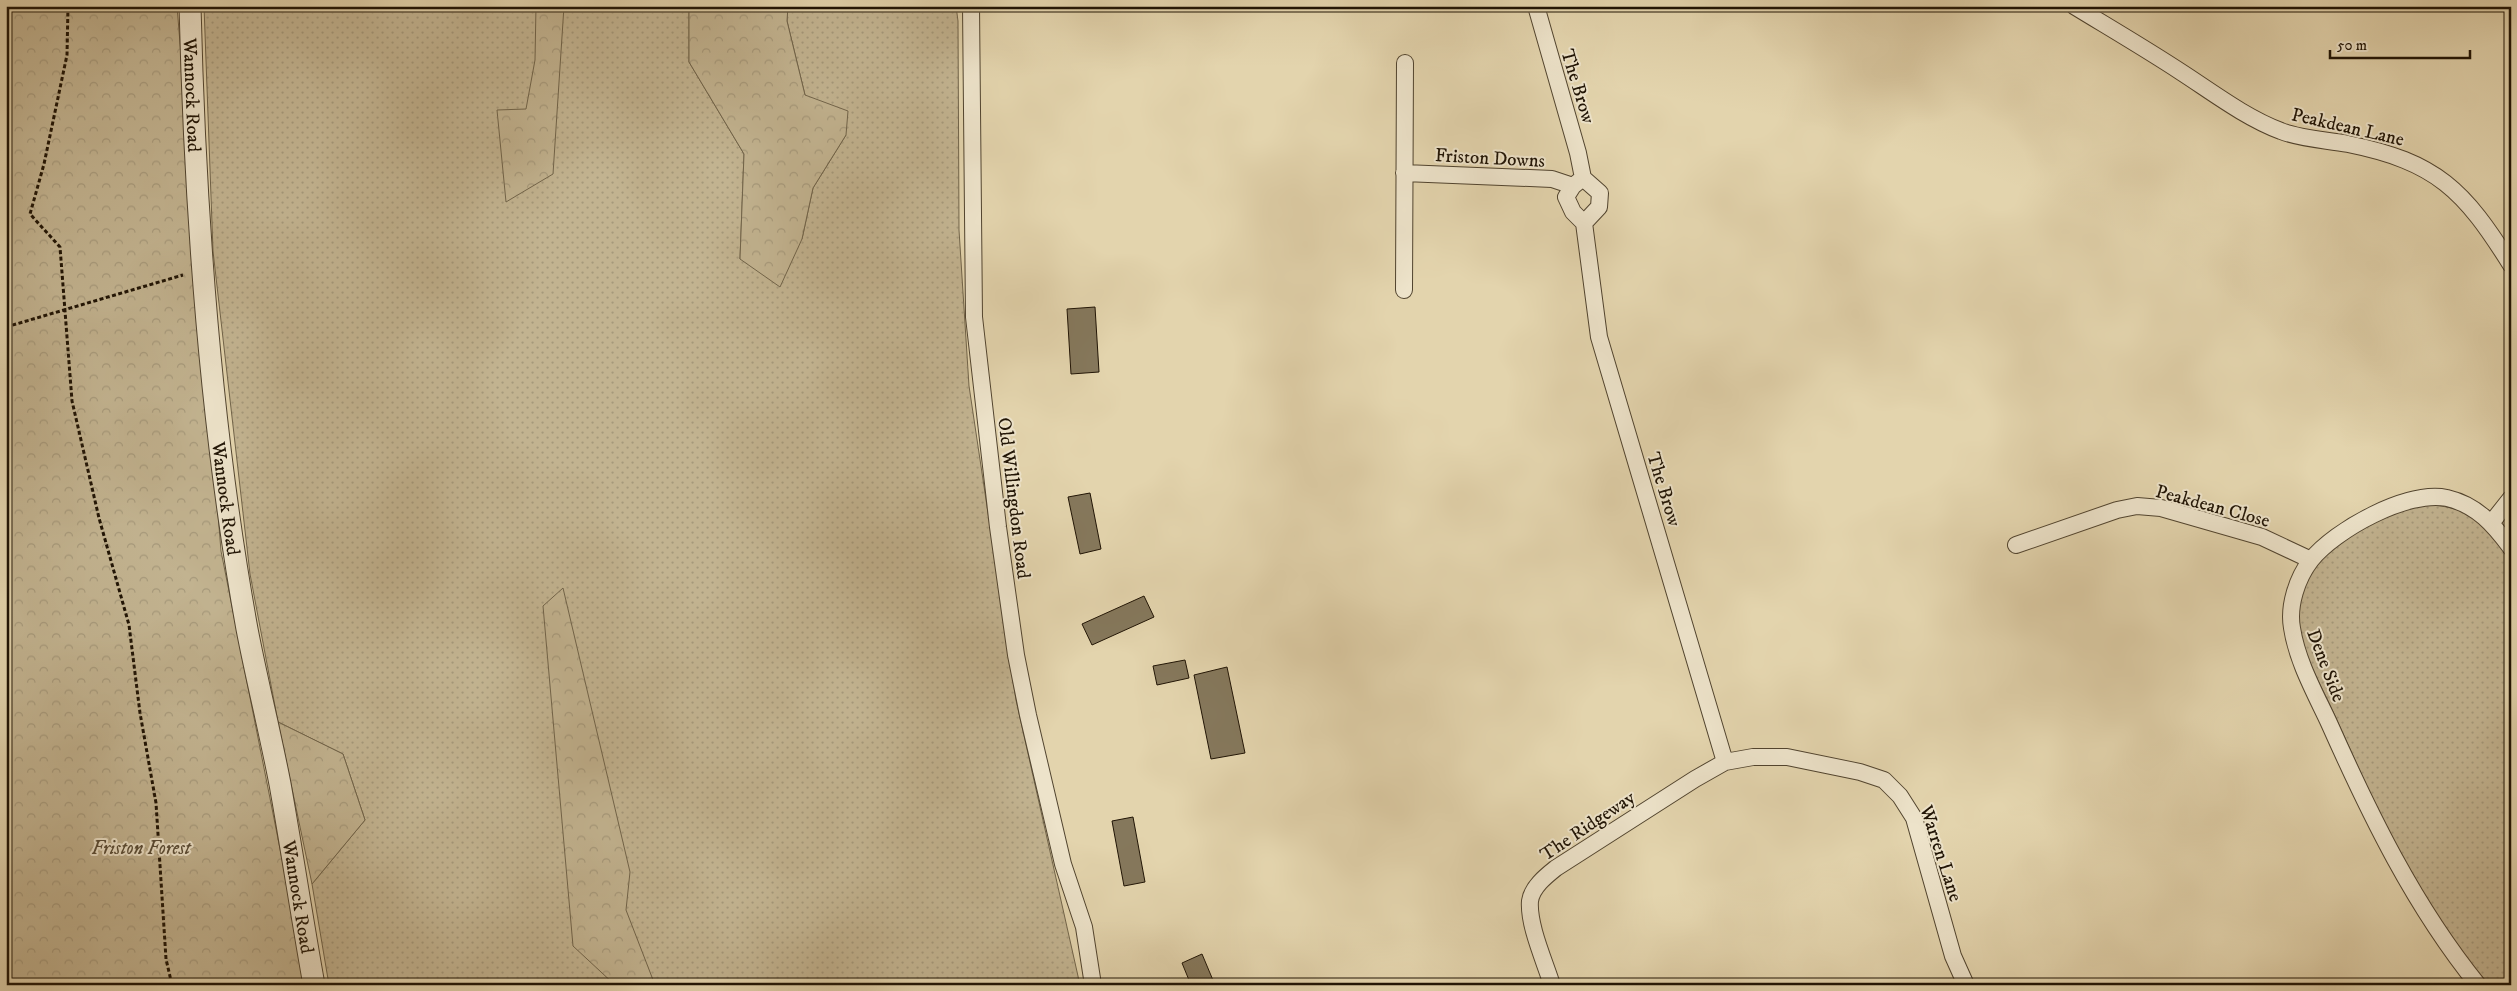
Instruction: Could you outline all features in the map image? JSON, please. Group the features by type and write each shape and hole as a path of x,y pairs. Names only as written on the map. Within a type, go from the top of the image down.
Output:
{"street":[{"name":"Wannock Road","path":"190,6 192,83 203,269 219,433 247,628 280,785 314,985"},
{"name":"Old Willingdon Road","path":"971,6 974,317 998,527 1024,698 1063,864 1084,927 1093,985"},
{"name":"The Brow","path":"1536,6 1578,153 1578,182 1566,197 1573,212 1584,223 1599,337 1724,762"},
{"name":"Peakdean Lane","path":"2074,6 2229,103 2282,132 2350,145 2408,160 2436,175 2463,198 2486,225 2511,265"},
{"path":"1404,63 1404,290"},
{"name":"Friston Downs","path":"1404,173 1552,179 1578,182"},
{"path":"1578,182 1600,193 1599,207 1584,223"},
{"name":"Dene Side","path":"2478,985 2448,949 2411,889 2358,786 2302,662 2291,627 2292,603 2300,578 2312,560 2360,521 2390,506 2422,498 2446,498 2472,507 2492,522 2511,548"},
{"path":"2492,522 2511,498"},
{"name":"Peakdean Close","path":"2016,545 2117,510 2137,506 2161,508 2208,520 2262,537 2312,560"},
{"name":"Warren Lane","path":"1724,762 1754,757 1787,757 1831,765 1884,780 1900,796 1914,818 1953,956 1966,985"},
{"name":"The Ridgeway","path":"1552,985 1532,922 1530,900 1538,884 1564,862 1724,762"}],"path":[{"path":"68,6 67,55 44,164 30,214 60,247 72,401 100,518 129,626 140,713 156,803 166,959 172,985"},
{"path":"6,327 203,269"}],"green space":[{"name":"Friston Forest","path":"6,6 177,6 221,551 307,985 6,985"},
{"path":"204,6 689,6 689,62 744,154 740,259 802,239 813,188 846,135 805,95 787,21 788,6 956,6 958,21 959,230 969,386 1016,700 1080,985 329,985 312,884 365,820 343,754 278,722 250,574 213,251"},
{"path":"536,6 564,6 553,174 506,202 497,110 526,109 535,60"},
{"path":"689,6 788,6 787,21 805,95 848,111 846,135 813,188 802,239 780,287 740,259 744,154 689,62"},
{"path":"2419,504 2459,510 2478,519 2493,534 2511,565 2511,985 2489,985 2441,924 2420,891 2367,787 2312,668 2300,630 2298,614 2303,587 2313,568 2325,554 2353,532 2385,516"},
{"path":"563,588 630,872 626,910 655,985 615,985 573,946 543,606"},
{"path":"278,722 343,754 365,820 312,884"}],"building":[{"path":"1095,307 1099,372 1071,374 1067,309"},
{"path":"1090,493 1101,549 1080,554 1068,497"},
{"path":"1144,596 1154,617 1092,645 1082,624"},
{"path":"1185,660 1189,678 1157,685 1153,666"},
{"path":"1227,667 1245,753 1211,759 1194,675"},
{"path":"1133,817 1145,882 1124,886 1112,821"},
{"path":"1202,954 1215,985 1191,985 1182,963"}]}
